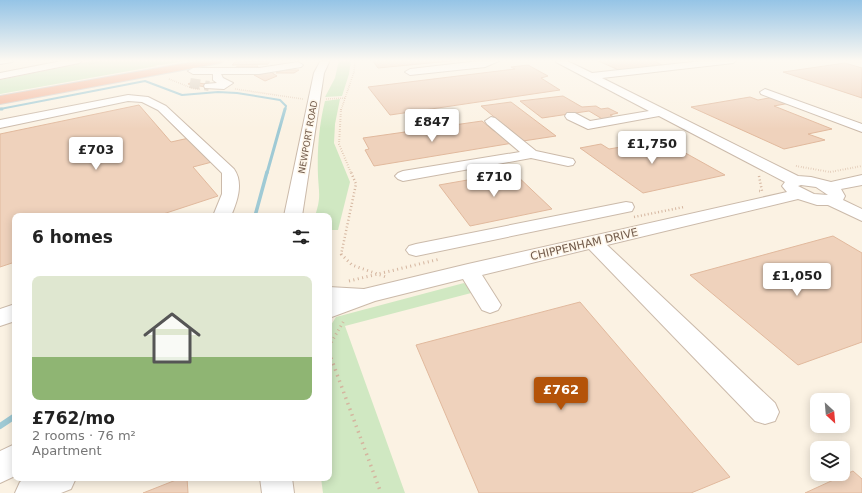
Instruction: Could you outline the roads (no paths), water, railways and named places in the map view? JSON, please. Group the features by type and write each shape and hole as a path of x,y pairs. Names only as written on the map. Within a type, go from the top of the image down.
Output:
{"highway":[{"path":"0,95 82,83"},
{"path":"0,100 109,83"}],"street":[{"path":"205,88 224,86 228,83"},
{"name":"NEWPORT ROAD","path":"295,213 314,99 314,83"},
{"path":"314,99 319,83"},
{"path":"605,83 733,149 819,200 862,180"},
{"path":"765,92 862,128"},
{"path":"655,96 705,120"},
{"path":"0,124 128,98 144,98 162,108 229,172 232,183 229,200 223,213"},
{"path":"571,116 588,125 661,112"},
{"path":"492,121 531,154"},
{"path":"733,149 754,145"},
{"path":"403,176 531,154 568,162"},
{"name":"CHIPPENHAM DRIVE","path":"339,312 369,295 386,282 468,270 653,228 798,187"},
{"path":"830,194 862,216"},
{"path":"416,250 621,203 653,228"},
{"path":"592,242 765,412"},
{"path":"468,270 490,305"},
{"name":"CHIPPENHAM DRIVE","path":"336,288 369,295"},
{"path":"0,318 12,313"},
{"path":"0,468 12,460"},
{"path":"31,493 42,485 52,481"},
{"path":"276,481 278,493"}],"waterway":[{"path":"2,109 0,109 135,83"},
{"path":"150,83 182,95 218,92 237,93 280,100 286,106 285,110"},
{"path":"267,173 285,109"},
{"path":"256,213 267,172"},
{"path":"0,426 12,418"}],"tunnel":[{"path":"190,83 209,86"}]}
